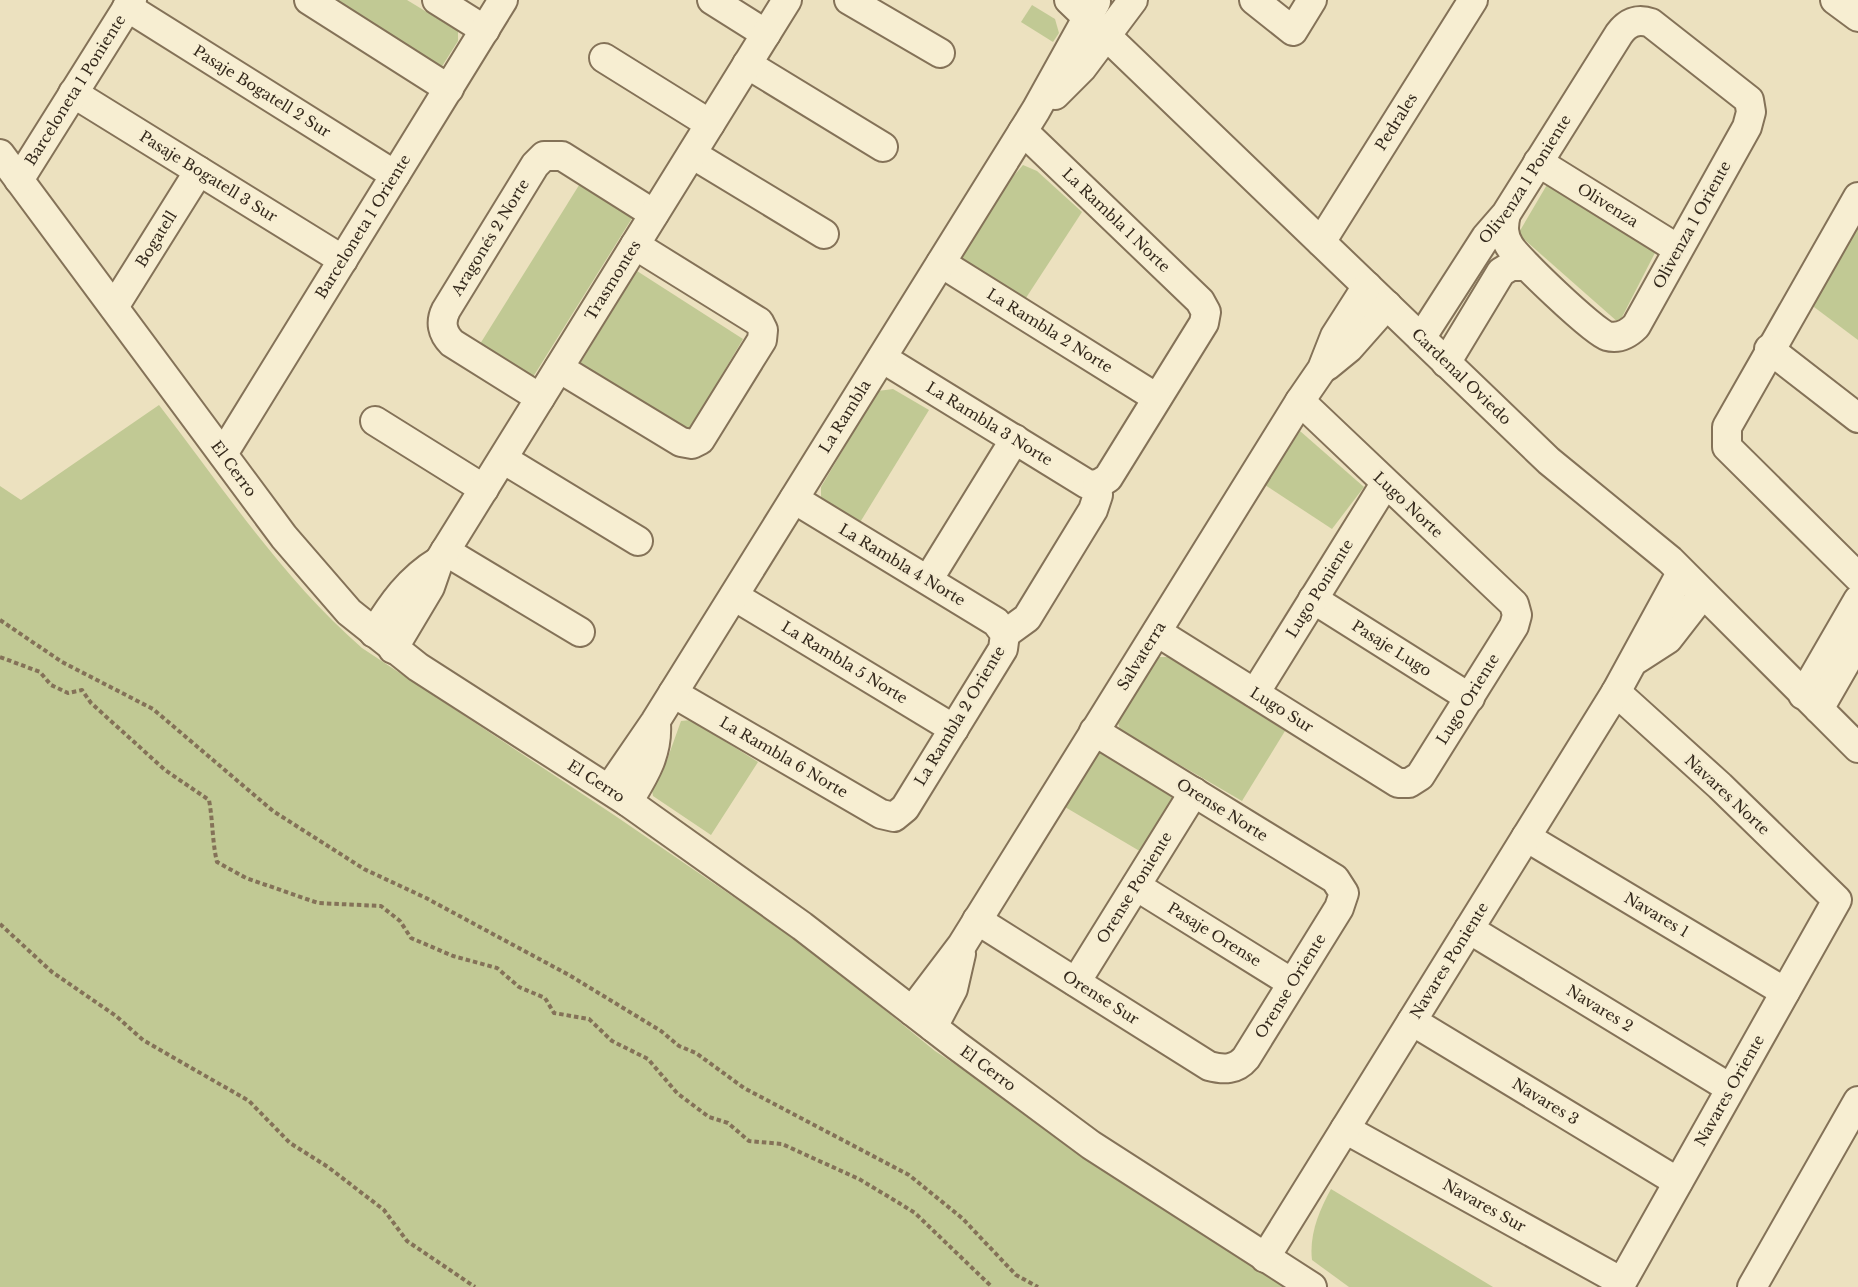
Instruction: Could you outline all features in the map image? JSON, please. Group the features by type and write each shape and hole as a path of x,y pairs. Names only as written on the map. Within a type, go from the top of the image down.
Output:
{"street":[{"path":"309,0 448,89"},
{"path":"437,0 485,30"},
{"name":"Barceloneta 1 Oriente","path":"223,454 503,0"},
{"path":"712,0 766,34"},
{"name":"Trasmontes","path":"383,641 430,587 442,556 787,0"},
{"path":"849,0 940,53"},
{"name":"La Rambla","path":"618,796 655,722 1030,121 1090,13 1133,0"},
{"path":"1254,0 1293,30 1312,0"},
{"name":"Pedrales","path":"1321,242 1473,0"},
{"path":"1835,0 1858,18"},
{"name":"Barceloneta 1 Poniente","path":"19,180 129,4"},
{"name":"Pasaje Bogatell 2 Sur","path":"129,4 395,175"},
{"name":"Cardenal Oviedo","path":"1090,13 1446,363 1549,461 1670,560 1858,748"},
{"name":"Olivenza 1 Oriente","path":"1525,266 1538,274 1598,331 1608,336 1619,336 1636,326 1747,128 1751,112 1750,104 1743,93 1651,23 1633,22"},
{"name":"Olivenza 1 Poniente","path":"1421,338 1486,237 1506,214 1619,34 1633,22"},
{"path":"604,58 710,124"},
{"path":"747,64 883,147"},
{"name":"Pasaje Bogatell 3 Sur","path":"73,93 343,260"},
{"name":"La Rambla 1 Norte","path":"1030,121 1200,301 1206,312 1204,323 1157,398"},
{"name":"El Cerro","path":"0,154 305,564 349,612 383,641 618,796 802,926 1091,1145 1312,1287"},
{"path":"692,154 825,234"},
{"name":"Aragonés 2 Norte","path":"540,398 452,343 442,328 446,310 535,165 549,155 562,156 654,214"},
{"name":"Olivenza","path":"1538,162 1678,249"},
{"name":"Bogatell","path":"114,307 199,171"},
{"path":"1858,197 1769,349 1727,427 1727,447 1858,577"},
{"path":"1506,214 1503,225 1506,238 1525,266"},
{"path":"559,368 681,442 692,444 699,440 762,340 764,330 759,322 635,245"},
{"name":"La Rambla 2 Norte","path":"941,263 1157,398"},
{"path":"1446,363 1501,272 1511,266 1525,266"},
{"name":"Salvaterra","path":"923,1019 953,989 962,945 1300,400 1322,369 1335,336 1377,296"},
{"path":"1769,349 1858,418"},
{"name":"La Rambla 3 Norte","path":"882,358 1087,484 1097,485"},
{"path":"1097,485 1108,478 1157,398"},
{"name":"Lugo Norte","path":"1300,400 1385,484 1506,595 1516,609"},
{"path":"375,421 484,489"},
{"path":"928,580 1015,439"},
{"path":"503,459 638,541"},
{"name":"Lugo Poniente","path":"1255,693 1385,484"},
{"name":"La Rambla 2 Oriente","path":"894,817 902,812 1003,649 1005,634 1027,618 1093,510 1098,495 1097,485"},
{"name":"La Rambla 4 Norte","path":"794,499 996,622 1005,634"},
{"path":"442,556 580,632"},
{"name":"Navares Poniente","path":"1265,1258 1616,692 1682,573"},
{"path":"1630,664 1668,639 1703,594"},
{"name":"La Rambla 5 Norte","path":"734,596 954,729"},
{"name":"Pasaje Lugo","path":"1314,599 1470,698"},
{"path":"1811,702 1858,600"},
{"name":"Lugo Oriente","path":"1409,783 1424,771 1470,698 1514,626 1516,609"},
{"name":"Lugo Sur","path":"1156,632 1392,780 1409,783"},
{"path":"1811,702 1858,641"},
{"name":"Navares Norte","path":"1616,692 1719,786 1837,900"},
{"name":"La Rambla 6 Norte","path":"673,693 881,814 894,817"},
{"name":"Orense Norte","path":"1094,731 1335,879 1344,893"},
{"name":"Orense Poniente","path":"1076,982 1194,792"},
{"name":"Navares 1","path":"1526,837 1785,992"},
{"name":"Pasaje Orense","path":"1136,886 1292,983"},
{"name":"Orense Oriente","path":"1226,1069 1236,1067 1246,1058 1339,908 1344,893"},
{"name":"Navares Oriente","path":"1622,1282 1837,900"},
{"name":"Orense Sur","path":"977,920 1209,1066 1226,1069"},
{"name":"Navares 2","path":"1469,929 1730,1088"},
{"name":"Navares 3","path":"1412,1021 1678,1182"},
{"path":"1752,1287 1858,1101"},
{"name":"Navares Sur","path":"1346,1129 1622,1282"}],"path":[{"path":"0,620 62,662 153,709 273,811 364,869 426,898 569,975 662,1031 679,1046 696,1053 744,1088 909,1175 962,1218 1016,1275 1038,1287"},
{"path":"0,657 40,672 51,685 68,693 82,690 91,703 165,770 209,800 212,843 217,862 246,878 318,903 381,906 400,921 411,938 453,956 497,968 519,987 545,998 555,1013 589,1019 612,1041 648,1059 677,1093 709,1118 728,1123 749,1140 782,1144 859,1179 915,1213 992,1287"},
{"path":"0,924 45,965 116,1016 143,1040 249,1101 290,1143 328,1167 384,1210 407,1241 475,1287"}],"green space":[{"path":"327,0 407,0 458,31 458,41 439,71"},
{"path":"1032,5 1055,19 1059,33 1053,42 1021,22"},
{"path":"1023,165 1037,171 1082,212 1022,304 963,267 960,257 1005,186"},
{"path":"581,182 634,215 533,377 480,344"},
{"path":"1548,183 1659,245 1619,323 1518,234"},
{"path":"1858,219 1858,340 1806,301"},
{"path":"637,271 743,339 687,434 578,367"},
{"path":"893,389 929,410 859,524 821,501 821,487 878,391"},
{"path":"159,405 279,562 333,621 362,648 614,815 814,952 935,1051 1292,1287 0,1287 0,486 21,500"},
{"path":"1300,431 1364,487 1332,529 1265,485"},
{"path":"1158,657 1168,657 1285,731 1242,801 1120,730 1117,719"},
{"path":"691,720 758,762 711,835 653,796 651,785 667,760 681,721"},
{"path":"1099,751 1175,799 1143,853 1065,807"},
{"path":"1331,1189 1493,1287 1349,1287 1312,1260 1312,1241 1316,1223"}]}
